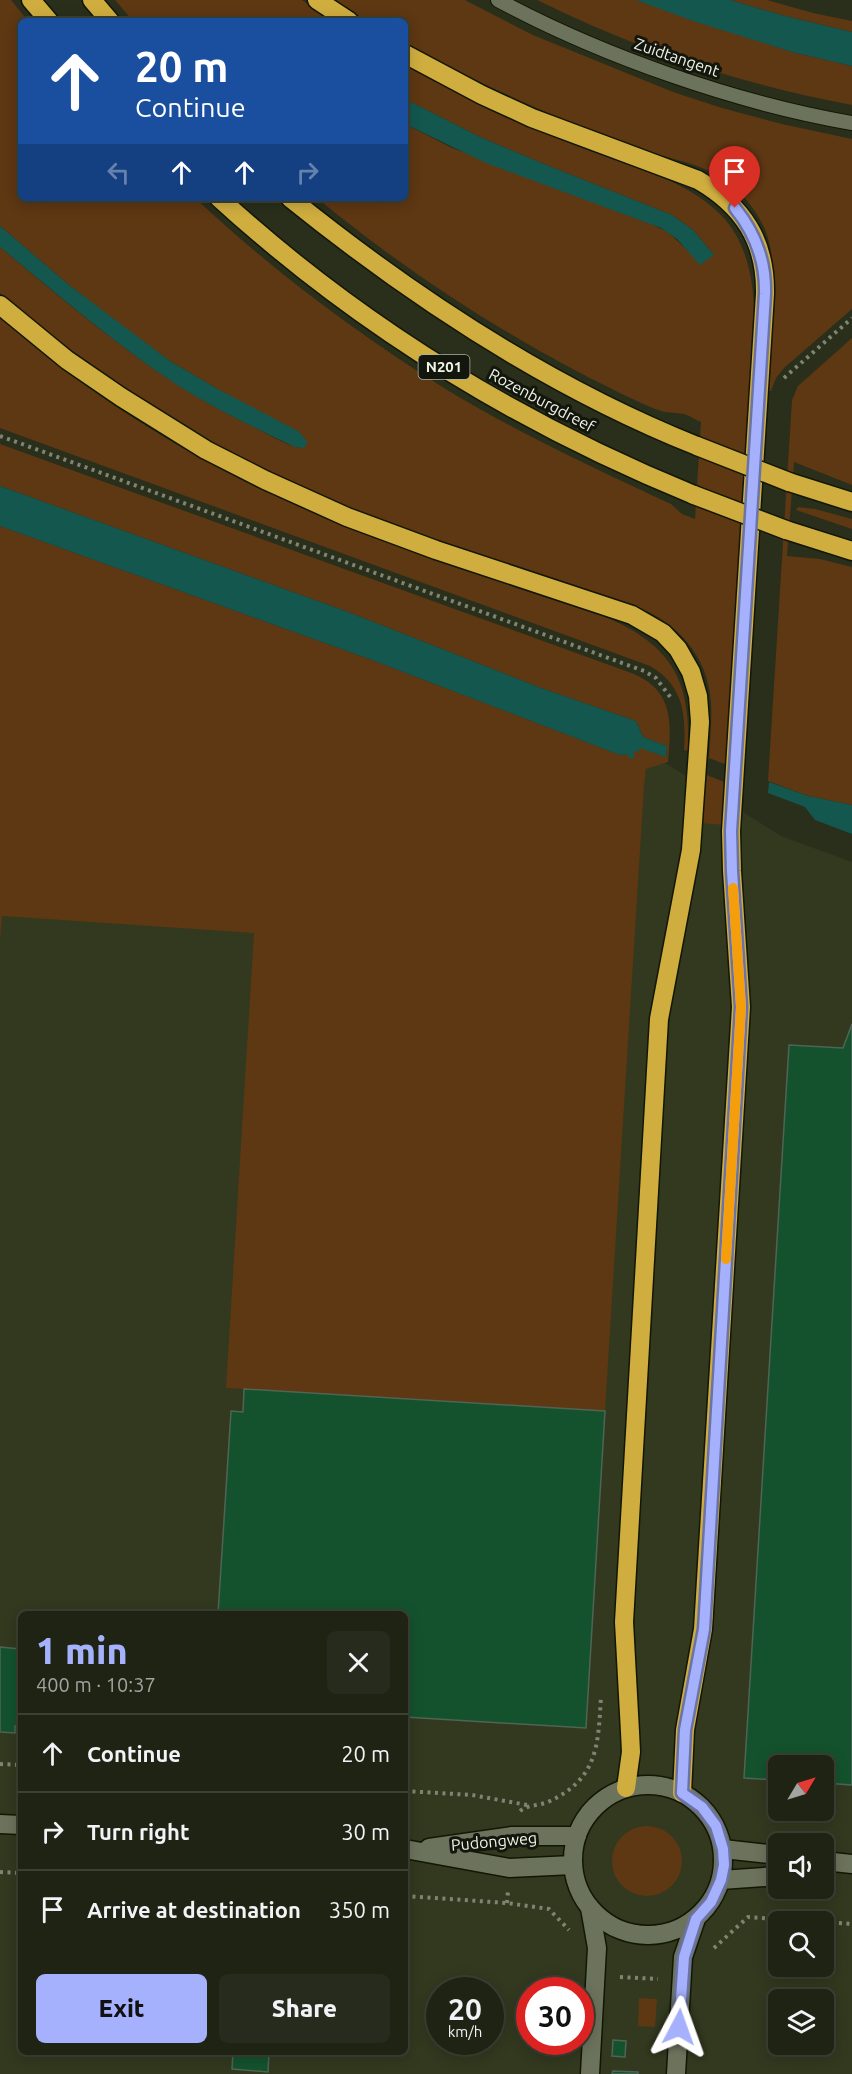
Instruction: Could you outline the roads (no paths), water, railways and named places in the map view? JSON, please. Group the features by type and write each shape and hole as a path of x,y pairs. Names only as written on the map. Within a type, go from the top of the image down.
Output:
{"highway":[{"path":"31,0 46,18"},
{"path":"92,0 107,18"},
{"path":"317,0 344,18"},
{"path":"408,56 511,109 566,132 683,174 718,192 740,214 756,242 763,263 765,294 731,831 741,1007 704,1629 685,1730 682,1793"},
{"name":"Rozenburgdreef","path":"222,201 277,248 369,318 461,378 554,430 652,478 786,530 852,551"},
{"name":"Rozenburgdreef","path":"294,201 358,252 468,327 523,361 671,435 789,482 852,502"},
{"path":"0,305 67,360 121,398 206,450 347,517 447,554 632,615 671,640 691,672 698,696 700,722 690,863 659,1019 624,1622 631,1742 626,1788"}],"main road":[{"path":"645,1785 664,1786 682,1793 702,1807 716,1826 723,1849 724,1865 721,1880 711,1902 696,1919 675,1931 652,1935 629,1933 608,1924 590,1908 578,1888 573,1865 577,1836 587,1815 605,1798 626,1788 645,1785"},
{"path":"0,1824 18,1825"},
{"name":"Pudongweg","path":"409,1850 512,1836 577,1836"},
{"path":"723,1849 768,1854"},
{"name":"Pudongweg","path":"409,1850 509,1868 573,1865"},
{"path":"834,1862 852,1864"},
{"path":"834,1873 852,1872"},
{"path":"721,1880 768,1877"},
{"path":"590,1908 597,1948 590,2074"},
{"path":"676,2074 684,1957 696,1919"}],"lane":[{"name":"Zuidtangent","path":"498,0 584,41 692,81 761,102 852,123"}],"water":[{"path":"636,0 730,0 852,32 852,66 792,52 693,21"},
{"path":"408,101 480,137 672,215 693,230 714,255 700,265 677,239 661,228 486,163 408,125"},
{"path":"0,226 69,285 170,361 298,431 307,441 306,446 295,447 235,418 191,394 131,353 0,247"},
{"path":"0,486 348,612 541,688 636,721 643,737 667,746 666,757 640,748 639,751 633,752 635,757 630,759 627,754 620,755 372,660 0,526"},
{"path":"769,782 808,796 852,805 852,834 815,820 805,807 768,793"}]}
